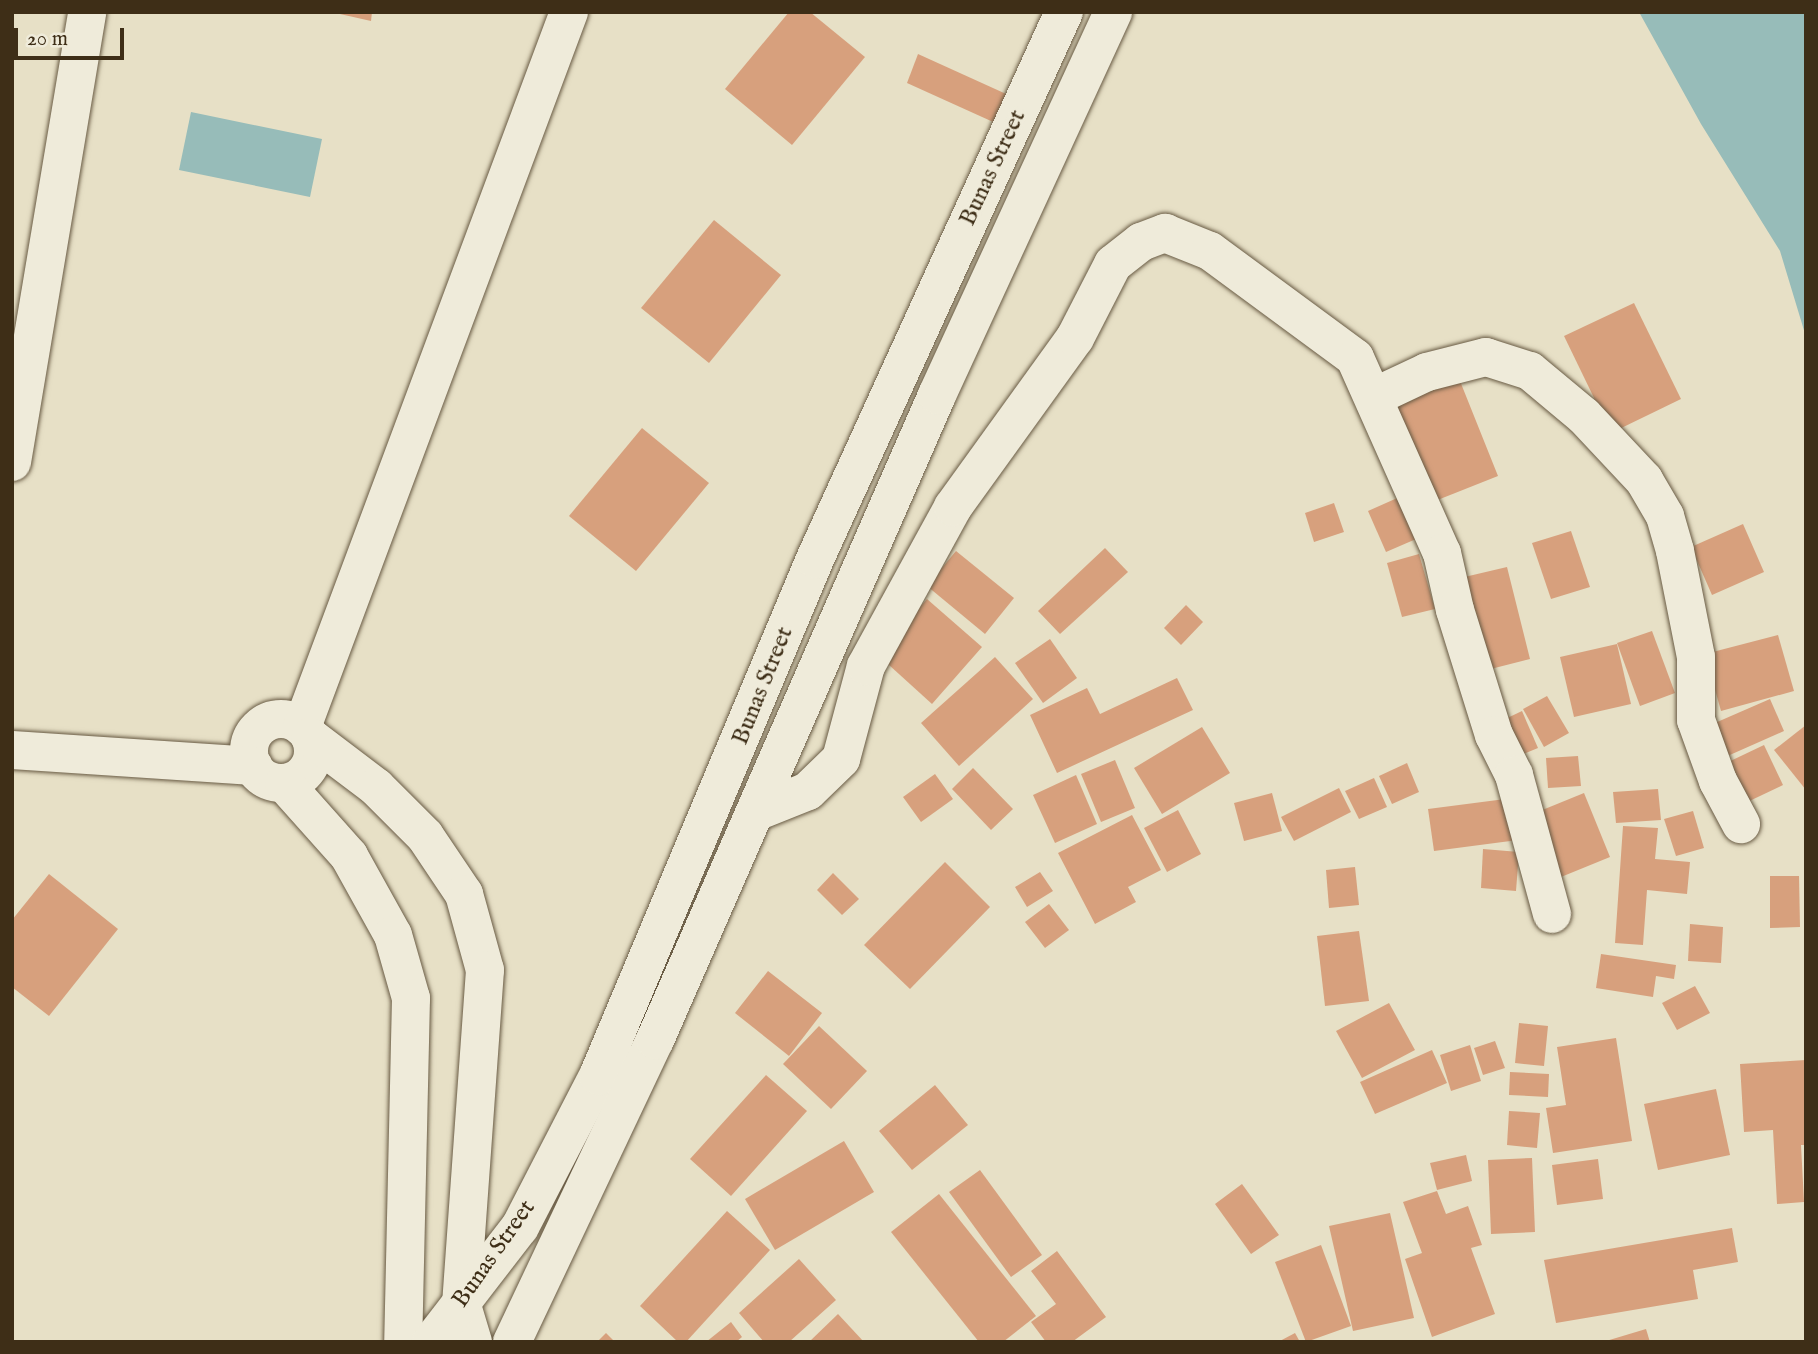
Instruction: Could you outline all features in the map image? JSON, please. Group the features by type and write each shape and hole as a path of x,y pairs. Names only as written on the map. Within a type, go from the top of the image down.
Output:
{"street":[{"path":"12,463 87,12"},
{"path":"12,750 268,774 306,772 314,749 306,732 569,12"},
{"name":"Bunas Street","path":"431,1342 520,1227 598,1076 815,559 1064,12"},
{"name":"Bunas Street","path":"512,1342 650,1053 936,395 1113,12"},
{"path":"756,812 808,791 841,759 866,666 953,507 1075,338 1113,264 1141,242 1165,233 1210,251 1355,358 1376,396 1393,448 1443,553 1455,610 1494,735 1514,775 1552,914"},
{"path":"1376,396 1427,372 1486,357 1530,372 1584,416 1644,480 1664,516 1675,551 1696,657 1696,720 1718,781 1741,824"},
{"path":"403,1342 411,998 393,936 349,856 268,774 250,741 267,722 279,719 306,732 376,787 425,836 464,894 485,970 461,1302 473,1342"}],"water":[{"path":"1639,12 1806,12 1806,337 1780,251 1701,124"},
{"path":"191,112 322,139 310,197 179,170"}],"building":[{"path":"331,12 372,12 371,21"},
{"path":"789,12 810,12 865,57 792,145 725,89"},
{"path":"918,54 1015,98 1002,126 907,83"},
{"path":"714,220 781,275 709,363 641,308"},
{"path":"1634,303 1681,399 1611,433 1564,336"},
{"path":"1458,376 1498,476 1430,503 1390,403"},
{"path":"642,428 709,483 636,571 569,516"},
{"path":"1404,495 1423,536 1386,552 1368,511"},
{"path":"1334,503 1344,532 1314,542 1305,513"},
{"path":"1743,524 1764,572 1712,595 1691,547"},
{"path":"1571,531 1590,587 1551,599 1532,543"},
{"path":"1105,548 1128,572 1060,634 1038,611"},
{"path":"956,551 1014,598 985,634 927,586"},
{"path":"1419,554 1435,609 1402,617 1387,563"},
{"path":"1507,567 1530,659 1479,672 1456,579"},
{"path":"927,599 982,647 932,704 878,655"},
{"path":"1186,605 1203,622 1181,645 1164,628"},
{"path":"1652,631 1675,693 1640,706 1617,643"},
{"path":"1778,635 1794,691 1721,711 1705,654"},
{"path":"1050,639 1077,678 1043,703 1015,663"},
{"path":"1617,644 1631,704 1574,717 1560,657"},
{"path":"995,657 1033,699 959,766 921,723"},
{"path":"1177,678 1193,710 1057,773 1030,715 1087,688 1100,714"},
{"path":"1547,696 1569,733 1544,747 1523,709"},
{"path":"1770,699 1784,731 1723,758 1708,726"},
{"path":"1522,711 1538,748 1516,757 1501,721"},
{"path":"1806,725 1806,790 1774,750"},
{"path":"1202,727 1230,773 1162,814 1134,768"},
{"path":"1764,745 1783,785 1741,805 1722,765"},
{"path":"1578,756 1581,786 1548,788 1546,758"},
{"path":"1115,760 1135,808 1101,822 1081,774"},
{"path":"1407,763 1419,792 1392,804 1379,776"},
{"path":"973,768 1013,809 991,830 952,789"},
{"path":"935,774 953,799 921,822 903,797"},
{"path":"1076,775 1097,824 1055,843 1033,795"},
{"path":"1374,778 1387,807 1359,819 1345,791"},
{"path":"1339,788 1351,812 1294,841 1281,817"},
{"path":"1658,789 1661,820 1616,823 1613,792"},
{"path":"1272,793 1282,831 1244,841 1234,803"},
{"path":"1584,793 1610,857 1561,877 1535,813"},
{"path":"1513,798 1518,840 1434,851 1428,809"},
{"path":"1178,810 1201,854 1167,872 1144,828"},
{"path":"1693,811 1704,848 1676,856 1664,819"},
{"path":"1132,815 1161,870 1128,887 1136,902 1095,924 1058,853"},
{"path":"1623,826 1658,828 1655,859 1690,862 1687,894 1647,890 1643,945 1615,943"},
{"path":"1483,849 1519,852 1516,891 1481,888"},
{"path":"945,862 990,907 910,989 864,945"},
{"path":"1355,867 1359,905 1329,908 1326,870"},
{"path":"1040,872 1053,891 1027,907 1015,887"},
{"path":"833,873 859,899 842,915 817,890"},
{"path":"49,874 118,929 49,1016 12,987 12,920"},
{"path":"1770,876 1799,876 1800,927 1770,928"},
{"path":"1049,904 1069,930 1045,948 1025,922"},
{"path":"1690,924 1723,927 1721,963 1688,961"},
{"path":"1359,931 1369,1001 1325,1006 1317,936"},
{"path":"1601,954 1676,965 1674,979 1656,976 1653,997 1596,988"},
{"path":"768,971 822,1013 789,1056 735,1013"},
{"path":"1695,986 1710,1013 1677,1030 1662,1003"},
{"path":"1389,1003 1415,1050 1362,1078 1336,1031"},
{"path":"1519,1023 1548,1026 1544,1066 1515,1063"},
{"path":"819,1026 867,1071 831,1109 783,1064"},
{"path":"1616,1038 1632,1141 1553,1153 1546,1108 1566,1105 1557,1047"},
{"path":"1495,1041 1505,1068 1483,1075 1474,1048"},
{"path":"1470,1045 1481,1081 1451,1091 1440,1055"},
{"path":"1432,1050 1447,1083 1375,1114 1360,1082"},
{"path":"1806,1060 1806,1145 1801,1145 1804,1202 1777,1204 1773,1130 1744,1132 1740,1064"},
{"path":"1510,1072 1549,1074 1548,1097 1509,1095"},
{"path":"766,1075 807,1111 731,1196 690,1159"},
{"path":"935,1085 968,1125 912,1170 879,1131"},
{"path":"1716,1089 1730,1155 1658,1170 1644,1104"},
{"path":"1509,1111 1540,1113 1537,1148 1507,1145"},
{"path":"844,1141 874,1192 775,1250 745,1199"},
{"path":"1466,1155 1472,1181 1437,1190 1430,1163"},
{"path":"1532,1158 1535,1232 1491,1234 1488,1160"},
{"path":"1598,1159 1603,1199 1557,1205 1552,1165"},
{"path":"980,1170 1042,1255 1011,1277 949,1192"},
{"path":"1242,1184 1279,1235 1251,1254 1215,1204"},
{"path":"1437,1191 1446,1214 1468,1206 1482,1245 1471,1248 1495,1314 1432,1337 1405,1259 1422,1253 1403,1202"},
{"path":"939,1194 1036,1316 1003,1342 979,1342 891,1232"},
{"path":"727,1211 770,1250 686,1342 678,1342 640,1306"},
{"path":"1390,1213 1414,1318 1353,1331 1329,1226"},
{"path":"1732,1228 1738,1262 1693,1270 1698,1299 1556,1323 1544,1260"},
{"path":"1321,1245 1351,1326 1306,1342 1275,1262"},
{"path":"1057,1251 1106,1317 1072,1342 1046,1342 1031,1322 1056,1304 1031,1271"},
{"path":"799,1259 836,1300 789,1342 764,1342 739,1313"},
{"path":"838,1314 864,1342 809,1342"},
{"path":"731,1322 742,1337 736,1342 706,1342"},
{"path":"1646,1329 1650,1342 1606,1342 1606,1341"},
{"path":"606,1333 615,1342 597,1342"},
{"path":"1295,1333 1300,1342 1278,1342"}]}
